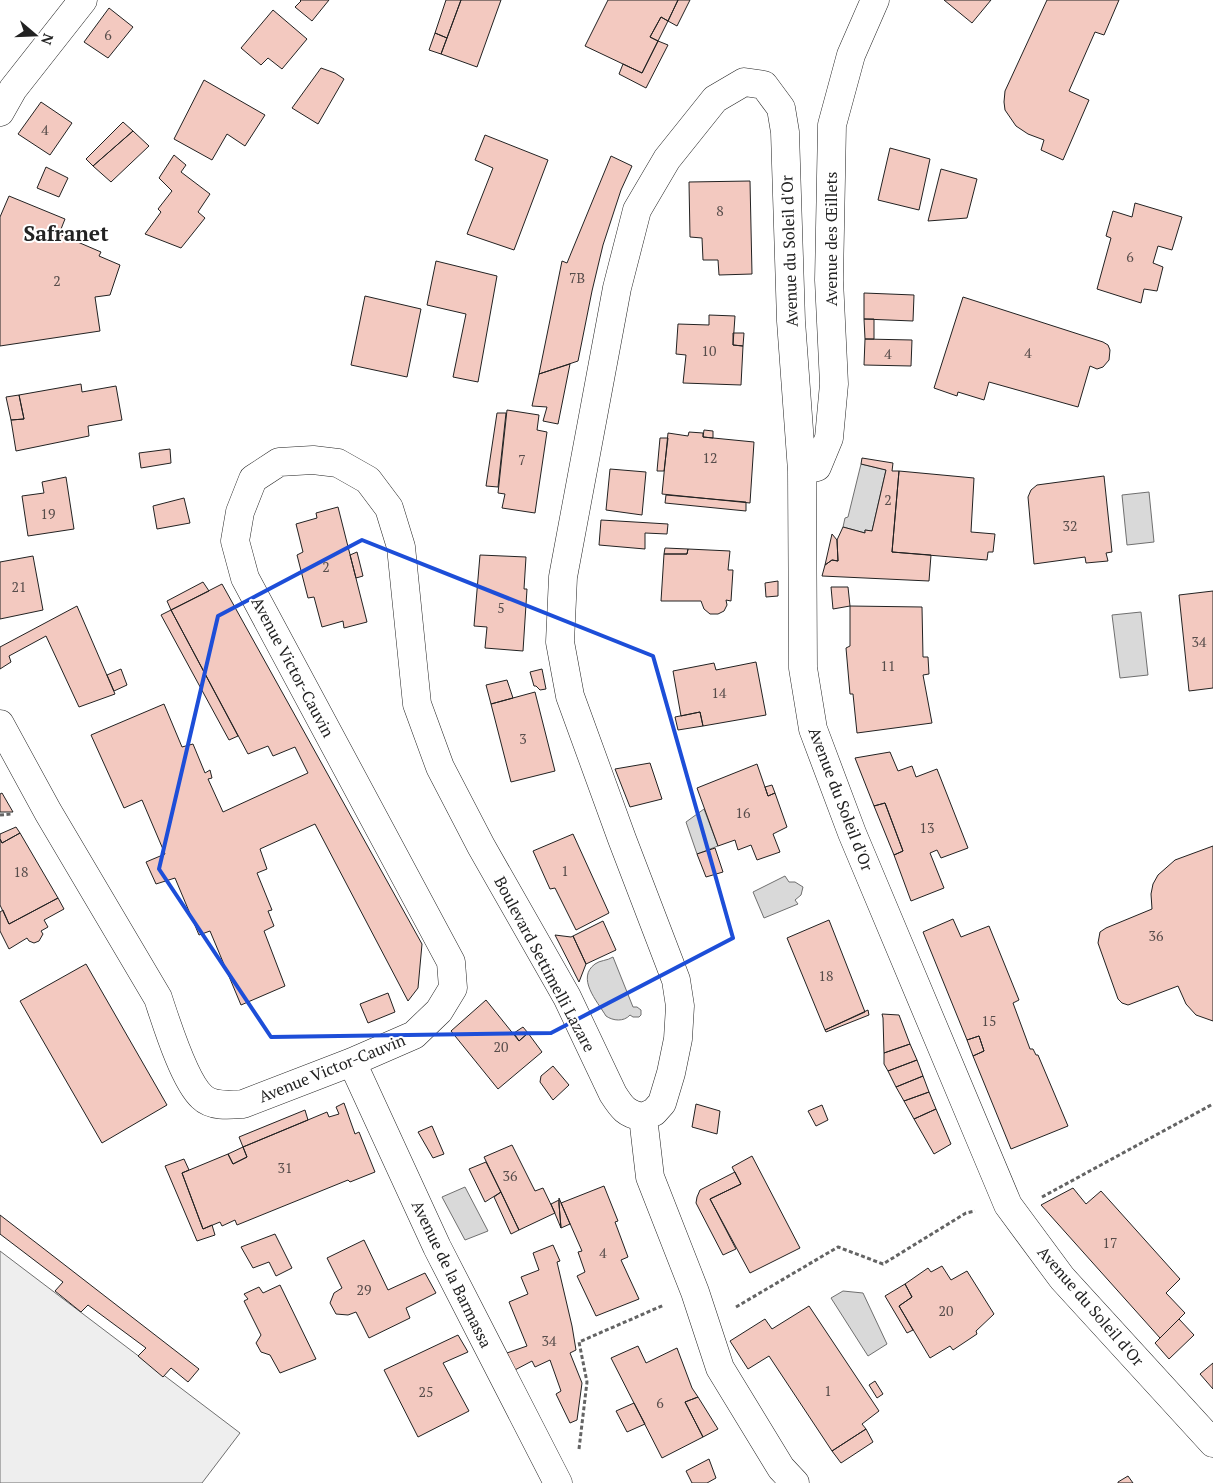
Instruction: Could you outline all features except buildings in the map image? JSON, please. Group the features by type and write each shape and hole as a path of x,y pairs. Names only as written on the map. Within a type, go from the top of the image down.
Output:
{"street":[{"path":"0,112 13,89 83,0"},
{"name":"Avenue des Œillets","path":"802,471 817,466 829,438 834,384 829,280 832,125 851,55 875,0"},
{"name":"Avenue du Soleil d'Or","path":"643,1117 654,1112 662,1104 678,1039 680,1006 673,972 570,696 560,642 563,577 618,288 637,210 667,160 715,99 744,82 764,85 781,108 785,132 791,321 802,471 803,668 813,729 852,833 1008,1205 1062,1278 1213,1442"},
{"name":"Avenue Victor-Cauvin","path":"0,724 48,812 158,998 168,1028 191,1082 203,1098 224,1106 243,1104 352,1062 414,1035 439,1011 453,988 452,962 246,578 235,541 240,512 253,479 279,462 313,460 338,464"},
{"name":"Boulevard Settimelli Lazare","path":"338,464 368,480 389,508 401,546 417,704 440,767 481,846 567,997 613,1094 623,1108 632,1115 643,1117"},
{"name":"Avenue de la Barmassa","path":"352,1062 437,1247 558,1483"},
{"path":"643,1117 650,1177 695,1292 720,1368 781,1468 795,1483"}],"path":[{"path":"733,1308 838,1247 883,1264 966,1213 1037,1200 1213,1104"},
{"path":"579,1451 587,1382 579,1342 695,1292"}],"highlighted area":[{"path":"362,540 653,656 733,938 551,1033 271,1037 159,869 218,616"}],"shaded area":[{"path":"861,464 886,470 872,531 865,530 865,533 843,527 845,518 848,517"},
{"path":"1149,492 1154,542 1127,545 1122,495"},
{"path":"1141,612 1148,675 1120,678 1112,615"},
{"path":"704,809 718,846 697,854 686,822"},
{"path":"785,876 789,882 795,882 803,887 801,895 795,900 798,904 764,918 753,892"},
{"path":"613,957 633,1007 641,1010 639,1017 630,1015 625,1019 618,1020 609,1018 590,990 587,976 590,970 595,964"},
{"path":"465,1187 488,1231 465,1240 442,1197"},
{"path":"0,1251 240,1433 202,1483 0,1483"},
{"path":"843,1291 863,1293 887,1344 868,1356 831,1298"}],"district":[{"name":"Safranet","path":"66,233"}]}
